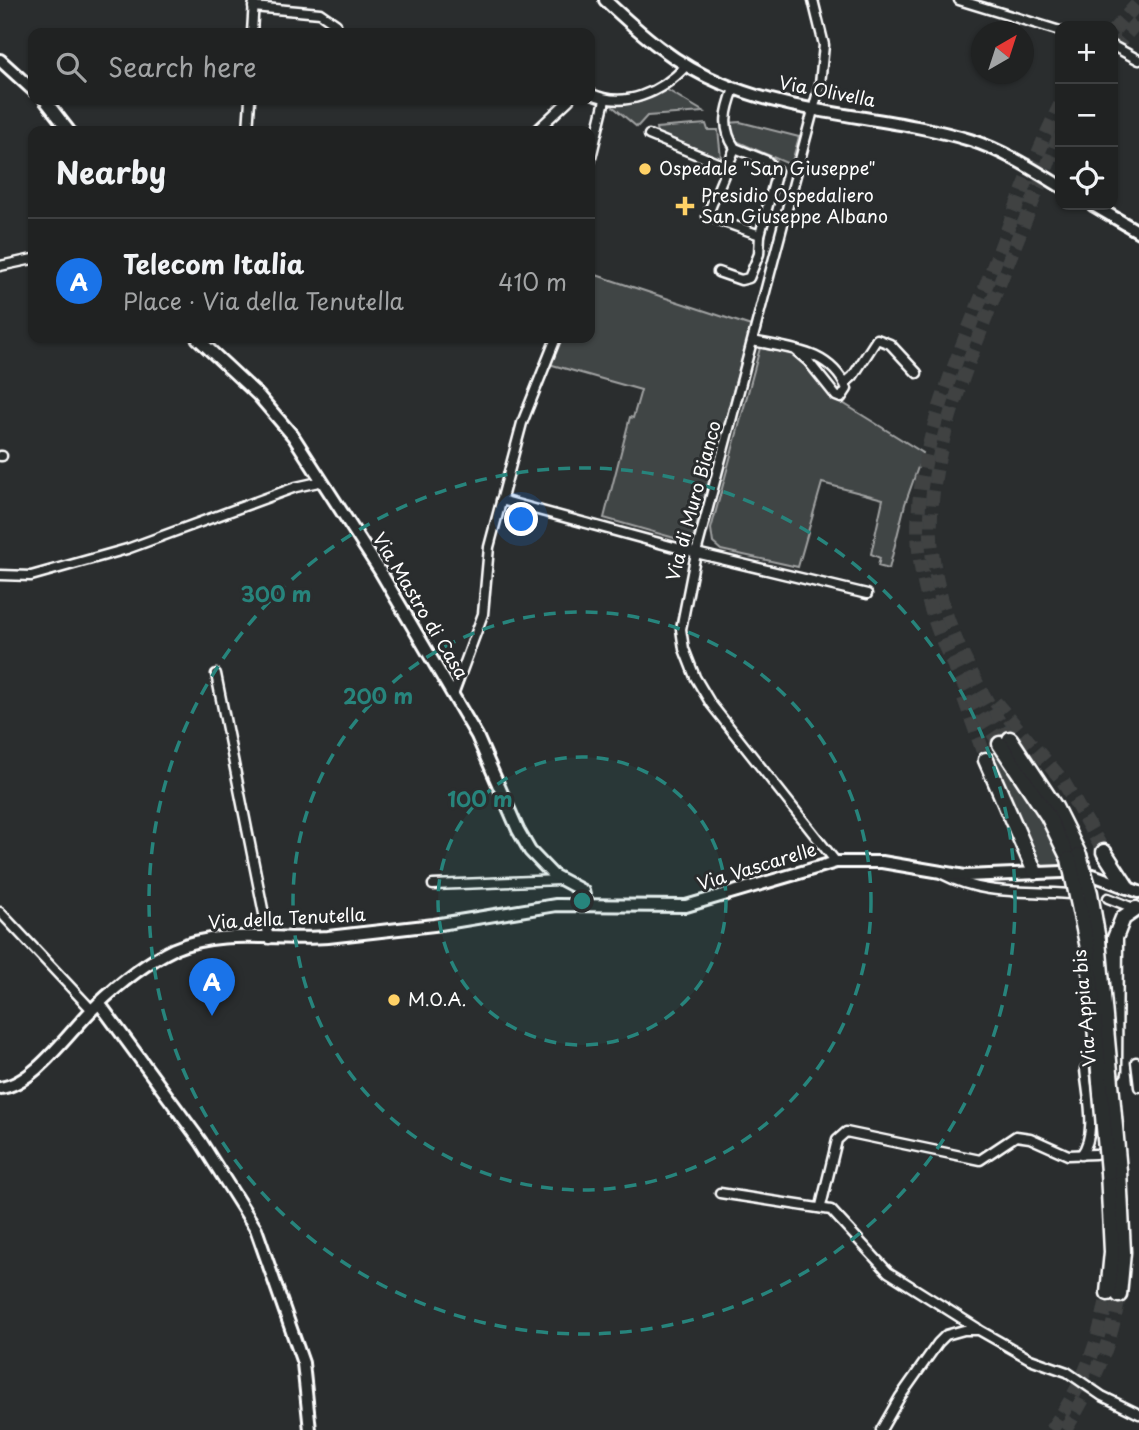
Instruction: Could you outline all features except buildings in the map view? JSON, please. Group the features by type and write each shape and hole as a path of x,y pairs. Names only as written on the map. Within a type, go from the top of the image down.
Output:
{"highway":[{"name":"Via Appia bis","path":"1005,742 1048,816 1070,862 1090,893 1098,940 1113,1100 1114,1294"},
{"path":"986,760 1035,873"},
{"path":"1104,852 1133,889"},
{"name":"Via Appia bis","path":"1070,862 1088,948 1114,1171"},
{"path":"1113,1100 1116,933 1123,918 1138,909"}],"street":[{"name":"Via Olivella","path":"605,0 686,66 734,89 971,140 1013,158 1055,183"},
{"name":"Via di Muro Bianco","path":"813,0 821,27 824,52 815,108 696,553 681,629 684,649 695,677 711,704 836,862"},
{"path":"959,0 1055,29"},
{"path":"252,28 252,2 320,13 336,24"},
{"path":"1118,49 1139,60"},
{"path":"0,60 28,85"},
{"path":"595,95 605,100 643,96 674,79 686,66"},
{"path":"734,89 726,108 725,122 735,148 707,216 760,235"},
{"path":"595,141 605,100"},
{"path":"49,105 65,126"},
{"path":"248,126 250,105"},
{"path":"541,126 564,105"},
{"path":"649,135 727,167"},
{"path":"718,272 744,280 749,278 760,254 760,235 776,171 767,161 735,148"},
{"path":"1102,210 1139,232"},
{"path":"0,266 28,260"},
{"path":"845,383 853,376 877,339 890,344 918,373"},
{"path":"753,341 813,353 827,363 845,383 845,395 841,398 836,396 808,361 794,350"},
{"name":"Via Mastro di Casa","path":"202,343 279,417 323,481 453,695 489,761 523,839 540,863 561,880 583,891 586,904"},
{"path":"453,695 483,614 489,547 526,409 554,343"},
{"path":"0,575 38,575 127,549 296,487 323,481"},
{"path":"501,500 696,553 867,594"},
{"path":"216,674 269,939"},
{"name":"Via Vascarelle","path":"586,904 686,906 836,862 882,862 940,873 975,876 1035,873 1070,862"},
{"path":"940,873 982,889 1069,894"},
{"path":"1093,874 1133,889"},
{"path":"433,885 561,880"},
{"path":"1108,898 1138,909"},
{"name":"Via della Tenutella","path":"0,1088 24,1080 96,1007 142,967 171,951 202,940 328,937 434,930 519,909 586,904"},
{"path":"0,912 96,1007 201,1142 256,1229 303,1363 310,1430"},
{"path":"1136,1062 1139,1087"},
{"path":"1081,1154 1088,1146 1090,1133 1085,1069"},
{"path":"821,1206 837,1140 846,1132 980,1160 1019,1136 1065,1154 1095,1154"},
{"path":"720,1193 821,1206 837,1214 862,1247 893,1276 1030,1359 1067,1372 1102,1396 1139,1414"},
{"path":"881,1430 905,1389 942,1339 957,1331 979,1330"}],"shaded area":[{"path":"664,88 704,112 647,116 637,127 611,105 640,102"},
{"path":"740,122 799,137 791,165 736,141 729,123"},
{"path":"706,124 708,130 718,130 721,158 657,134 656,128"},
{"path":"595,275 751,326 692,543 604,518 630,417 633,418 641,390 549,364 557,343 595,343"},
{"path":"760,348 794,354 838,400 923,453 905,504 889,569 878,566 880,558 871,554 883,499 822,483 798,567 721,550 713,543 711,529"},
{"path":"997,751 1045,822 1064,869 1044,867 1033,856 992,754"}],"tunnel":[{"path":"1118,25 1139,2"},
{"path":"1118,43 1139,20"},
{"path":"1000,744 961,679 931,610 920,560 918,524 921,488 937,416 949,380 1055,116"},
{"path":"1010,739 984,697 962,653 944,607 933,559 933,495 946,430 967,367 1055,146"},
{"path":"964,698 986,760"},
{"path":"995,702 1063,781 1104,852"},
{"path":"1051,1430 1072,1398 1088,1365 1100,1330 1108,1293"},
{"path":"1065,1430 1099,1366 1111,1332 1119,1295"}],"place":[{"name":"Ospedale \"San Giuseppe\"","path":"645,169"},
{"name":"Presidio Ospedaliero San Giuseppe Albano","path":"685,206"},
{"name":"M.O.A.","path":"394,1000"},
{"name":"Telecom Italia","path":"212,1016"}]}
